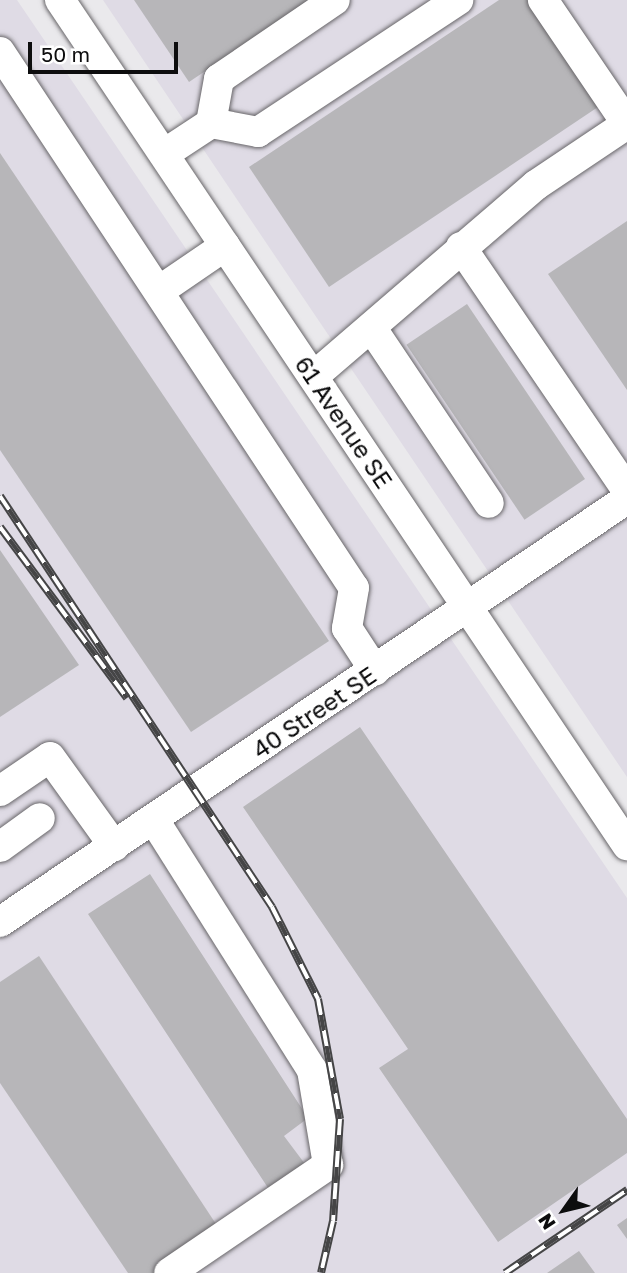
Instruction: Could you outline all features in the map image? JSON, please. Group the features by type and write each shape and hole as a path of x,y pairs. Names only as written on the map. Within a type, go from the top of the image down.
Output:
{"street":[{"name":"61 Avenue SE","path":"60,0 627,845"},
{"path":"211,123 219,79 335,0"},
{"path":"164,154 211,123 258,132 458,0"},
{"path":"314,376 373,330 461,247 536,185 627,124 543,0"},
{"path":"0,52 354,588 347,628 375,671"},
{"path":"159,291 225,246"},
{"path":"461,247 627,490"},
{"path":"373,330 489,503"},
{"name":"40 Street SE","path":"0,922 627,499"},
{"path":"0,791 50,757 114,846"},
{"path":"0,847 40,818"},
{"path":"154,820 312,1070 328,1165 169,1273"}],"shaded area":[{"path":"0,0 17,0 627,898 627,1273 0,1273"},
{"path":"103,0 627,0 627,777 271,250"}],"building":[{"path":"134,0 311,0 189,82"},
{"path":"499,0 530,0 601,105 329,287 249,167"},
{"path":"0,153 329,641 191,732 0,450"},
{"path":"627,221 627,390 548,274"},
{"path":"467,304 585,479 524,520 406,345"},
{"path":"0,550 79,665 0,717"},
{"path":"360,727 627,1119 627,1153 498,1242 379,1068 408,1049 243,807"},
{"path":"150,874 308,1118 284,1136 308,1168 272,1194 88,914"},
{"path":"39,956 218,1227 154,1273 128,1273 0,1083 0,982"},
{"path":"627,1218 627,1239 617,1225"},
{"path":"579,1251 595,1273 547,1273"}],"railway":[{"path":"0,496 272,907 318,999 340,1119 333,1221 321,1273"},
{"path":"0,527 127,698"},
{"path":"505,1273 627,1190"}]}
